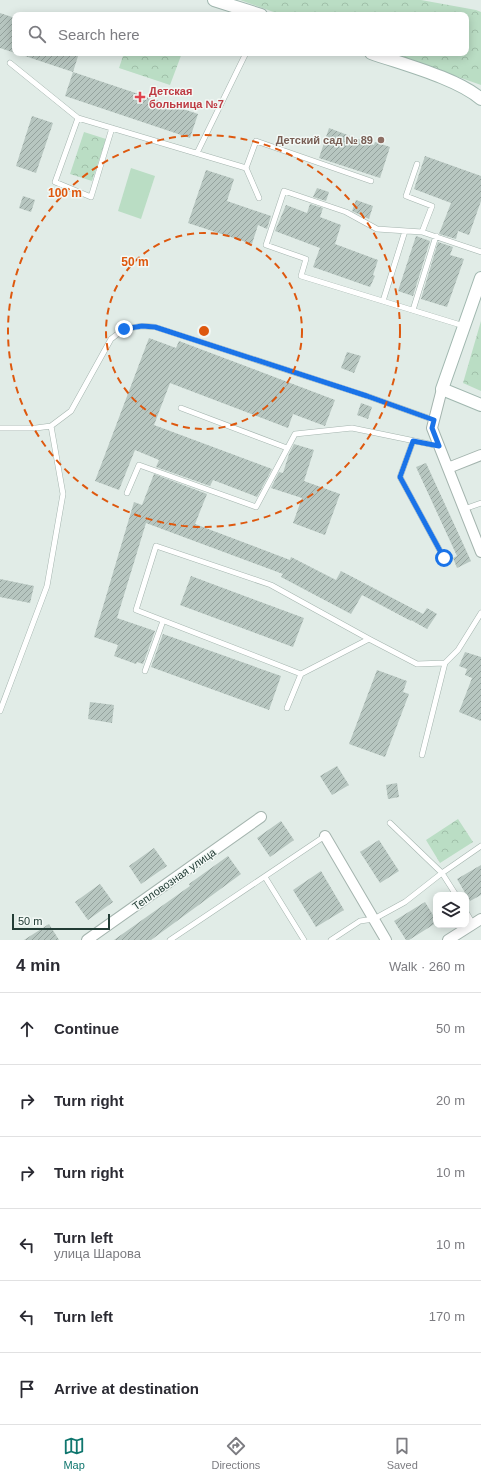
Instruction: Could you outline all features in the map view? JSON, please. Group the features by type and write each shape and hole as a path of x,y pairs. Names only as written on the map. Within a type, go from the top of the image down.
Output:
{"street":[{"path":"214,0 251,12"},
{"path":"379,56 443,78 463,87 481,99"},
{"path":"481,278 442,389 432,428 481,552"},
{"path":"442,389 481,405"},
{"path":"448,468 481,455"},
{"name":"Тепловозная улица","path":"87,940 261,818"},
{"path":"325,836 386,940"},
{"path":"448,940 477,922"}],"lane":[{"path":"197,153 245,56"},
{"path":"10,64 78,118 246,168"},
{"path":"78,118 55,182 91,197 112,128"},
{"path":"259,198 246,168 256,141 371,181"},
{"path":"417,164 406,196 432,206 422,232"},
{"path":"464,326 301,276 306,259 266,245 284,191 346,212 377,229 422,232 481,252"},
{"path":"383,301 405,231"},
{"path":"413,310 436,236"},
{"path":"0,428 36,428 51,426 71,411 111,339 124,329 142,326 155,327 367,396 434,420"},
{"path":"181,408 287,448"},
{"path":"0,711 46,586 63,494 51,426"},
{"path":"127,492 139,465 256,507 295,434 352,428 439,446"},
{"path":"413,441 400,477 444,558"},
{"path":"464,509 481,503"},
{"path":"301,674 136,610 156,546 271,586 417,664 445,663"},
{"path":"422,755 445,663 458,650 481,613"},
{"path":"145,671 163,621"},
{"path":"288,708 301,674 368,639"},
{"path":"390,823 442,872 454,892"},
{"path":"170,940 325,836"},
{"path":"331,940 360,921 374,919 405,902 442,872 481,846"},
{"path":"264,877 304,940"},
{"path":"469,915 477,922"}],"green space":[{"path":"240,0 421,0 476,10 481,12 481,85 399,56 469,56 469,12 274,12"},
{"path":"123,56 181,56 170,85 119,68"},
{"path":"84,132 106,139 92,181 70,174"},
{"path":"131,168 155,176 141,219 118,211"},
{"path":"481,321 481,391 463,383"},
{"path":"458,819 473,842 440,863 426,840"}],"building":[{"path":"0,13 12,17 12,52 0,48"},
{"path":"25,56 78,56 73,72"},
{"path":"73,72 198,114 190,138 65,96"},
{"path":"32,116 53,123 36,173 16,166"},
{"path":"329,128 374,145 375,142 390,147 380,178 319,158"},
{"path":"425,156 481,176 481,201 469,235 458,231 456,239 439,234 451,203 414,189"},
{"path":"206,170 234,179 227,201 271,216 267,229 258,225 252,244 188,223"},
{"path":"317,188 329,192 326,201 313,197"},
{"path":"23,196 35,200 31,212 19,208"},
{"path":"356,200 373,206 369,219 352,211"},
{"path":"310,204 323,208 320,217 341,225 335,244 378,260 373,275 375,276 370,287 313,267 320,248 275,231 286,205 307,213"},
{"path":"416,236 430,241 413,296 398,291"},
{"path":"438,242 453,247 450,255 464,259 447,307 421,299"},
{"path":"149,338 176,348 179,341 335,400 325,426 293,414 288,428 170,383 154,425 272,469 257,497 213,480 210,486 156,467 159,460 135,450 119,490 95,481"},
{"path":"347,352 361,356 354,373 341,368"},
{"path":"361,403 372,407 368,419 357,415"},
{"path":"294,444 314,450 304,481 340,494 325,535 293,523 302,498 271,488 279,472 283,473"},
{"path":"426,463 471,561 457,568 453,558 457,556 416,467"},
{"path":"154,474 207,494 195,524 290,560 291,557 336,580 341,571 423,614 427,608 437,614 427,629 362,595 351,614 281,577 283,574 146,523 117,618 155,631 143,664 137,662 136,664 114,656 118,645 94,637 134,502 142,505"},
{"path":"191,576 304,618 293,647 180,605"},
{"path":"0,579 34,586 30,603 0,597"},
{"path":"163,634 281,676 269,710 151,667"},
{"path":"465,652 481,657 481,721 459,712 472,678 465,675 467,669 459,666"},
{"path":"377,670 407,681 403,692 409,694 385,757 349,744"},
{"path":"90,702 114,705 112,723 88,719"},
{"path":"337,766 349,785 332,795 320,776"},
{"path":"397,783 399,797 388,799 386,785"},
{"path":"281,821 294,840 270,857 257,838"},
{"path":"379,840 399,871 380,883 360,852"},
{"path":"154,848 167,866 141,884 129,866"},
{"path":"228,856 241,874 151,940 114,940 190,886 189,884"},
{"path":"481,865 481,895 470,901 469,892 465,892 457,879"},
{"path":"321,871 344,910 316,927 293,890"},
{"path":"100,884 113,902 88,920 75,902"},
{"path":"425,902 433,915 433,925 409,940 406,940 394,921"},
{"path":"49,924 59,940 24,940"}],"place":[{"name":"Детская больница №7","path":"140,97"},
{"name":"Детский сад № 89","path":"381,140"}],"route":[{"path":"124,329 142,326 155,327 367,396 434,420 432,428 439,446 413,441 400,477 444,558"}]}
